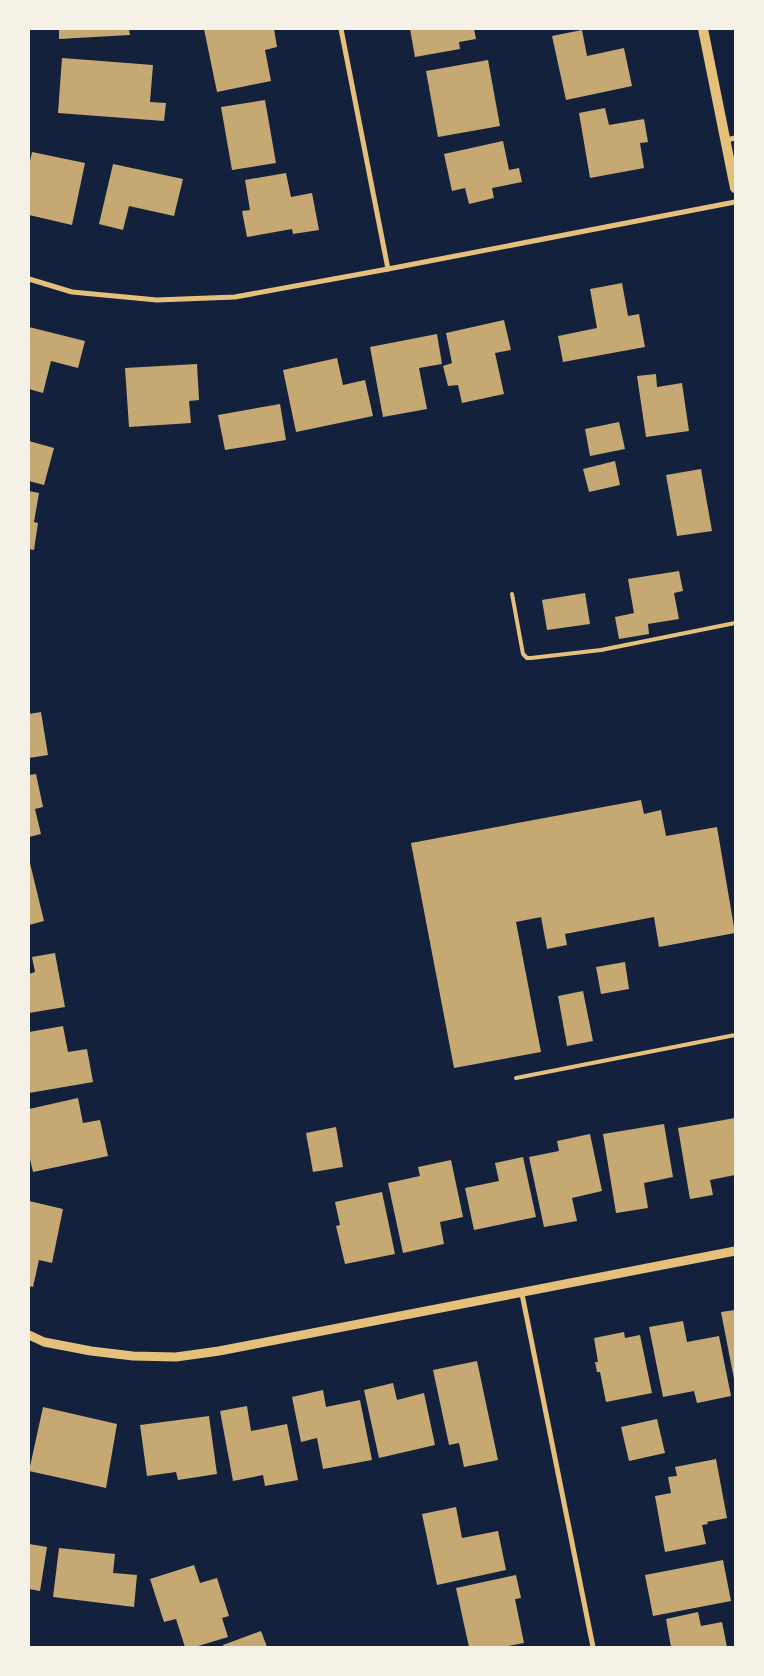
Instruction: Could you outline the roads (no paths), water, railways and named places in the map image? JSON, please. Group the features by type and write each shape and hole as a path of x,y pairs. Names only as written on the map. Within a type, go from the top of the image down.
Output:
{"main road":[{"path":"703,29 730,139 735,188"}],"street":[{"path":"341,29 388,269"},
{"path":"29,279 72,292 157,300 235,297 735,202"},
{"path":"29,1336 44,1342 133,1356 176,1356 219,1351 522,1294 735,1251"},
{"path":"522,1294 593,1647"}],"lane":[{"path":"512,594 523,654 527,658 601,650 735,623"},
{"path":"516,1078 735,1035"}]}
